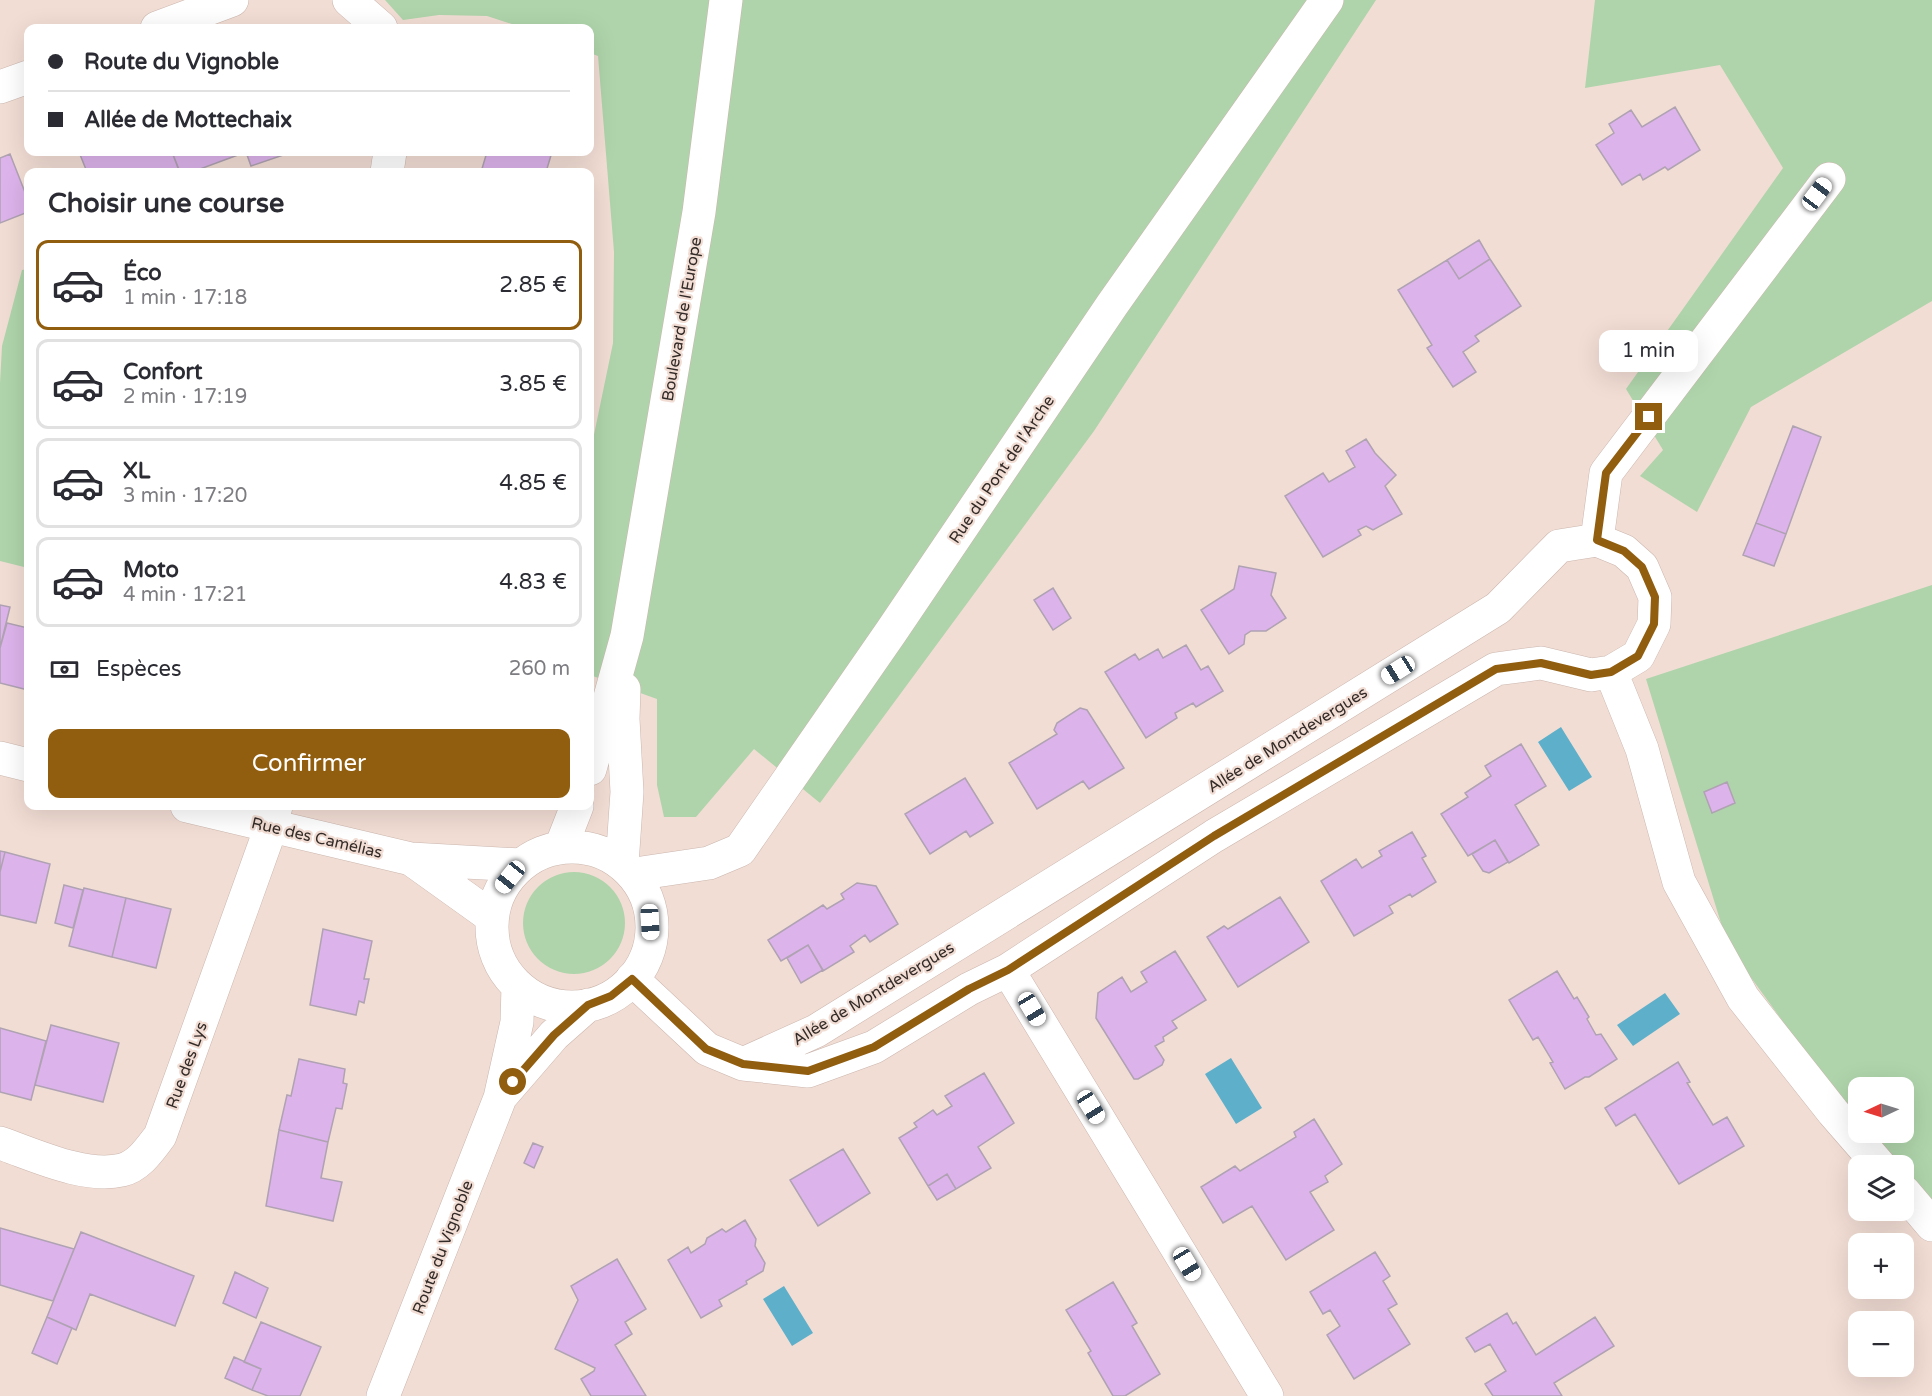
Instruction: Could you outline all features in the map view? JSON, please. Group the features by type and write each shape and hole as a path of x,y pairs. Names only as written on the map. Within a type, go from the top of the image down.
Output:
{"street":[{"path":"168,24 232,0"},
{"path":"350,0 377,24"},
{"name":"Boulevard de l'Europe","path":"594,755 627,636 699,212 726,0"},
{"name":"Rue du Pont de l'Arche","path":"628,869 709,863 740,849 891,633 1112,305 1327,0"},
{"path":"0,87 24,78"},
{"path":"1597,540 1606,473 1829,179"},
{"name":"Allée de Montdevergues","path":"632,979 706,1049 743,1064 808,1071 874,1047 969,989 1008,970 1214,836 1496,669 1541,663 1591,675 1611,672 1638,656 1654,624 1655,597 1642,567 1624,551 1597,540 1559,546 1498,608 816,1030 743,1064"},
{"name":"Boulevard de l'Europe","path":"627,636 623,719 628,869"},
{"path":"1611,672 1642,749 1679,882 1743,998 1833,1112 1870,1155"},
{"path":"0,758 24,764"},
{"name":"Rue des Camélias","path":"222,810 274,816 411,859 520,865"},
{"path":"561,848 575,810"},
{"name":"Rue des Lys","path":"0,1143 88,1171 123,1170 142,1159 160,1136 274,816"},
{"path":"583,847 603,854 628,869 645,889 651,935 644,960 632,979 611,996 588,1005 551,1004 533,997 518,986 506,972 497,955 492,937 492,917 501,889 520,865 539,853 561,848 583,847"},
{"name":"Rue des Camélias","path":"411,859 492,917"},
{"path":"1008,970 1267,1396"},
{"name":"Route du Vignoble","path":"383,1396 500,1098 517,1022 518,986"},
{"name":"Route du Vignoble","path":"500,1098 554,1035 588,1005"},
{"path":"1914,1204 1932,1225"}],"green space":[{"path":"385,0 1376,0 1094,431 820,803 754,749 696,817 664,817 657,785 657,699 594,676 594,435 613,343 614,252 598,56 594,54 594,24 512,24 487,16 439,15 403,20"},
{"path":"1595,0 1932,0 1932,301 1751,407 1697,512 1640,476 1663,450 1626,389 1783,168 1720,65 1585,88"},
{"path":"22,270 24,270 24,567 0,561 2,346"},
{"path":"1932,585 1932,1201 1914,1182 1914,1155 1891,1155 1880,1143 1914,1143 1914,1077 1848,1077 1848,1105 1808,1056 1728,946 1646,679"},
{"path":"574,872 594,876 610,887 621,903 625,923 621,943 610,959 594,970 574,974 554,970 538,959 527,943 523,923 527,903 538,887 554,876"}],"water":[{"path":"1561,727 1592,777 1569,791 1538,742"},
{"path":"1665,993 1680,1014 1633,1046 1617,1025"},
{"path":"1231,1058 1262,1108 1236,1124 1205,1074"},
{"path":"784,1286 813,1333 792,1346 763,1299"}],"building":[{"path":"1675,107 1700,150 1668,170 1665,167 1643,180 1640,174 1622,185 1596,145 1614,133 1609,124 1631,110 1642,127"},
{"path":"10,154 24,190 24,214 0,223 0,158"},
{"path":"81,156 174,156 178,168 85,168"},
{"path":"174,156 235,156 203,168 178,168"},
{"path":"247,156 280,156 251,166"},
{"path":"486,156 551,156 547,168 482,168"},
{"path":"1479,240 1490,259 1459,279 1447,260"},
{"path":"1490,259 1521,306 1475,336 1479,341 1463,352 1476,372 1453,387 1427,348 1432,345 1398,290 1447,260 1459,279"},
{"path":"1793,426 1821,437 1786,534 1756,523"},
{"path":"1366,439 1375,453 1396,475 1385,486 1402,514 1373,530 1366,526 1358,530 1361,535 1323,557 1285,496 1323,473 1329,482 1355,467 1346,451"},
{"path":"1756,523 1786,534 1774,566 1743,555"},
{"path":"1239,566 1276,573 1271,595 1286,618 1266,631 1251,631 1245,635 1244,644 1229,654 1201,610 1234,589"},
{"path":"1053,588 1071,618 1053,630 1034,600"},
{"path":"0,605 10,607 0,648"},
{"path":"7,623 24,627 24,689 0,683 0,648"},
{"path":"1186,645 1201,670 1208,666 1223,691 1196,707 1193,703 1175,713 1177,718 1146,738 1105,672 1135,654 1139,660 1158,649 1163,658"},
{"path":"1080,708 1087,710 1124,768 1089,789 1083,781 1037,809 1009,763 1057,734 1054,730 1057,723"},
{"path":"1521,744 1546,786 1515,805 1539,845 1509,863 1495,840 1468,856 1441,814 1468,797 1465,793 1491,776 1485,766"},
{"path":"965,778 993,823 970,837 966,831 930,854 905,814"},
{"path":"1727,782 1735,803 1712,813 1704,792"},
{"path":"1412,832 1426,856 1422,858 1436,882 1412,897 1410,894 1389,906 1393,913 1354,936 1321,881 1356,859 1362,868 1382,856 1379,851"},
{"path":"1495,840 1508,862 1489,873 1483,871 1472,854"},
{"path":"0,851 5,852 0,872"},
{"path":"5,852 50,864 36,923 0,915 0,872"},
{"path":"857,883 876,886 898,924 870,942 865,935 850,946 854,952 823,971 808,945 781,961 768,940 823,905 827,909 844,899 841,894"},
{"path":"64,885 83,890 73,928 55,923"},
{"path":"84,888 126,898 112,957 69,946"},
{"path":"1280,897 1309,942 1238,987 1207,937 1224,926 1228,929"},
{"path":"126,898 171,909 156,968 112,957"},
{"path":"323,929 372,941 364,979 369,979 364,1003 359,1001 356,1015 310,1005"},
{"path":"808,945 823,970 801,983 787,958"},
{"path":"1175,951 1206,1000 1172,1021 1177,1028 1163,1037 1164,1041 1155,1046 1164,1060 1162,1065 1134,1079 1096,1018 1098,993 1122,977 1131,992 1147,982 1141,972"},
{"path":"1557,971 1574,999 1577,997 1596,1035 1601,1034 1617,1059 1565,1089 1538,1037 1533,1040 1509,1000"},
{"path":"51,1025 119,1043 103,1102 35,1085"},
{"path":"0,1028 46,1041 31,1100 0,1092"},
{"path":"299,1059 345,1069 343,1083 347,1084 342,1109 336,1108 328,1142 279,1130 287,1095 291,1096"},
{"path":"1678,1062 1690,1082 1687,1083 1713,1125 1727,1117 1744,1146 1679,1184 1635,1114 1616,1126 1605,1108"},
{"path":"984,1073 1014,1123 978,1147 991,1168 956,1189 947,1174 928,1186 899,1138 917,1127 914,1123 933,1110 937,1115 952,1106 945,1096"},
{"path":"1314,1119 1342,1164 1325,1176 1328,1182 1310,1192 1334,1230 1286,1260 1252,1206 1223,1223 1201,1187 1235,1166 1240,1171 1296,1137 1294,1132"},
{"path":"279,1130 328,1142 321,1178 342,1182 333,1221 266,1206"},
{"path":"533,1143 543,1147 534,1168 524,1163"},
{"path":"843,1149 870,1193 818,1226 790,1180"},
{"path":"947,1174 956,1189 937,1200 928,1186"},
{"path":"745,1220 756,1239 755,1246 765,1263 763,1271 746,1281 747,1284 719,1300 722,1306 701,1318 668,1260 688,1247 691,1253 705,1244 707,1238 722,1229 726,1232"},
{"path":"0,1228 74,1249 53,1301 0,1285"},
{"path":"81,1232 194,1276 175,1326 90,1294 76,1330 47,1317"},
{"path":"1375,1252 1390,1276 1383,1281 1397,1304 1388,1309 1410,1344 1354,1379 1327,1335 1340,1326 1330,1310 1323,1314 1310,1292"},
{"path":"617,1259 646,1309 625,1322 632,1334 615,1345 646,1396 591,1396 581,1379 595,1368 555,1349 578,1300 571,1286"},
{"path":"235,1272 268,1288 256,1318 223,1303"},
{"path":"1113,1282 1137,1323 1132,1326 1160,1374 1125,1396 1113,1396 1088,1353 1091,1351 1066,1310"},
{"path":"1507,1313 1513,1324 1516,1322 1536,1355 1595,1317 1614,1346 1554,1383 1562,1396 1493,1396 1485,1384 1506,1371 1490,1344 1475,1352 1466,1338"},
{"path":"47,1317 72,1328 57,1364 32,1353"},
{"path":"261,1322 321,1347 300,1396 268,1396 252,1390 261,1369 244,1362"},
{"path":"234,1357 261,1369 252,1390 225,1378"}],"route":[{"path":"513,1082 554,1035 588,1005 611,996 632,979 706,1049 743,1064 808,1071 874,1047 969,989 1008,970 1214,836 1496,669 1541,663 1591,675 1611,672 1638,656 1654,624 1655,597 1642,567 1624,551 1597,540 1606,473 1649,417"}]}
